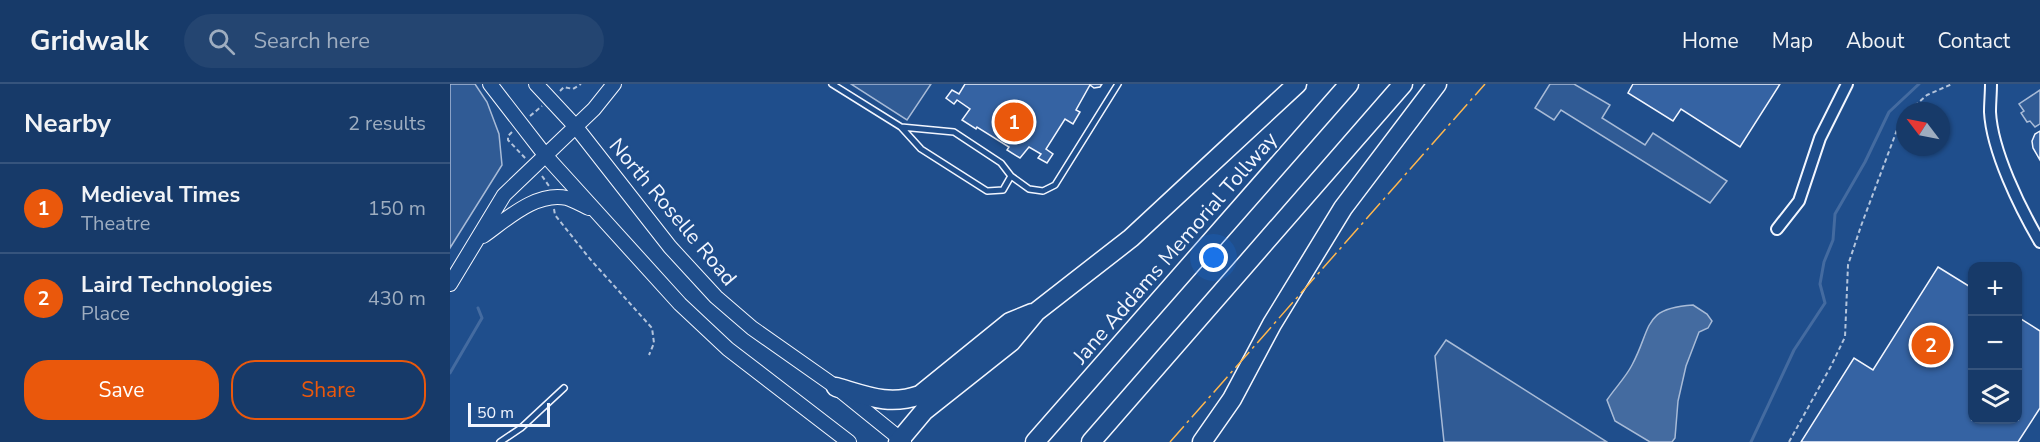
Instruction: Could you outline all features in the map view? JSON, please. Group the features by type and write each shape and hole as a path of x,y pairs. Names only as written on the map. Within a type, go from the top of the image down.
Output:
{"highway":[{"path":"901,441 924,411 1011,342 1036,312 1131,238 1297,84"},
{"name":"Jane Addams Memorial Tollway","path":"1035,442 1349,84"},
{"path":"1091,442 1403,84"},
{"path":"1202,442 1232,399 1272,324 1343,208 1437,84"},
{"path":"836,387 891,401 906,400 920,395 1010,322 1036,312"}],"main road":[{"path":"490,84 545,155 680,304 728,349 849,442"},
{"name":"North Roselle Road","path":"536,84 576,127 702,283 752,328 836,387 901,441"},
{"path":"450,284 504,195 594,109 614,84"},
{"path":"478,239 523,208 546,198 567,198 594,210"}],"street":[{"path":"1777,229 1799,201 1820,138 1847,84"},
{"path":"1991,84 1990,114 1999,153 2025,216 2040,242"}],"lane":[{"path":"832,84 901,127 921,149 987,191 1003,190 1011,176"},
{"path":"901,127 954,132 1000,163 1011,176 1029,189 1043,192 1054,184 1118,84"},
{"path":"500,442 521,428 564,388"}],"path":[{"path":"564,87 573,89 581,84"},
{"path":"1919,102 1927,95 1952,84"},
{"path":"1789,442 1845,337 1848,265 1896,133"},
{"path":"543,178 549,184"},
{"path":"552,206 555,215 590,259 652,328 654,343 649,356"}],"shaded area":[{"path":"450,84 475,84 487,102 499,134 502,165 450,248"},
{"path":"851,84 931,84 907,120"},
{"path":"1550,84 1574,84 1610,105 1602,118 1645,145 1653,133 1727,181 1710,203 1561,110 1554,120 1535,108"},
{"path":"2040,90 2040,124 2035,127 2030,121 2027,122 2021,113 2024,111 2019,104"},
{"path":"1693,305 1707,314 1712,321 1708,328 1699,332 1686,366 1678,401 1675,438 1672,442 1650,442 1615,421 1607,400 1630,369 1651,322 1665,310"},
{"path":"1446,340 1607,442 1444,442 1435,356"}],"building":[{"path":"965,84 1102,84 1094,88 1090,85 1076,110 1080,112 1073,124 1065,119 1046,149 1053,154 1047,163 1038,158 1041,154 1029,147 1020,158 1007,150 1009,147 962,120 970,109 957,100 954,104 946,98 952,90 959,94"},
{"path":"1633,84 1780,84 1740,147 1681,109 1673,121 1628,93"},
{"path":"2040,131 2040,160 2032,141 2035,134"},
{"path":"1938,267 1968,286 1968,424 2022,424 2022,320 2040,331 2040,408 2018,442 1801,442 1854,358 1873,370"}],"waterway":[{"path":"1751,442 1794,350 1825,303 1820,284 1824,262 1833,240 1835,214 1865,162 1889,112 1919,84"},
{"path":"450,373 482,318 478,308"}],"power":[{"path":"1170,442 1485,84"}],"place":[{"name":"Medieval Times","path":"1014,122"},
{"name":"Laird Technologies","path":"1931,345"}]}
